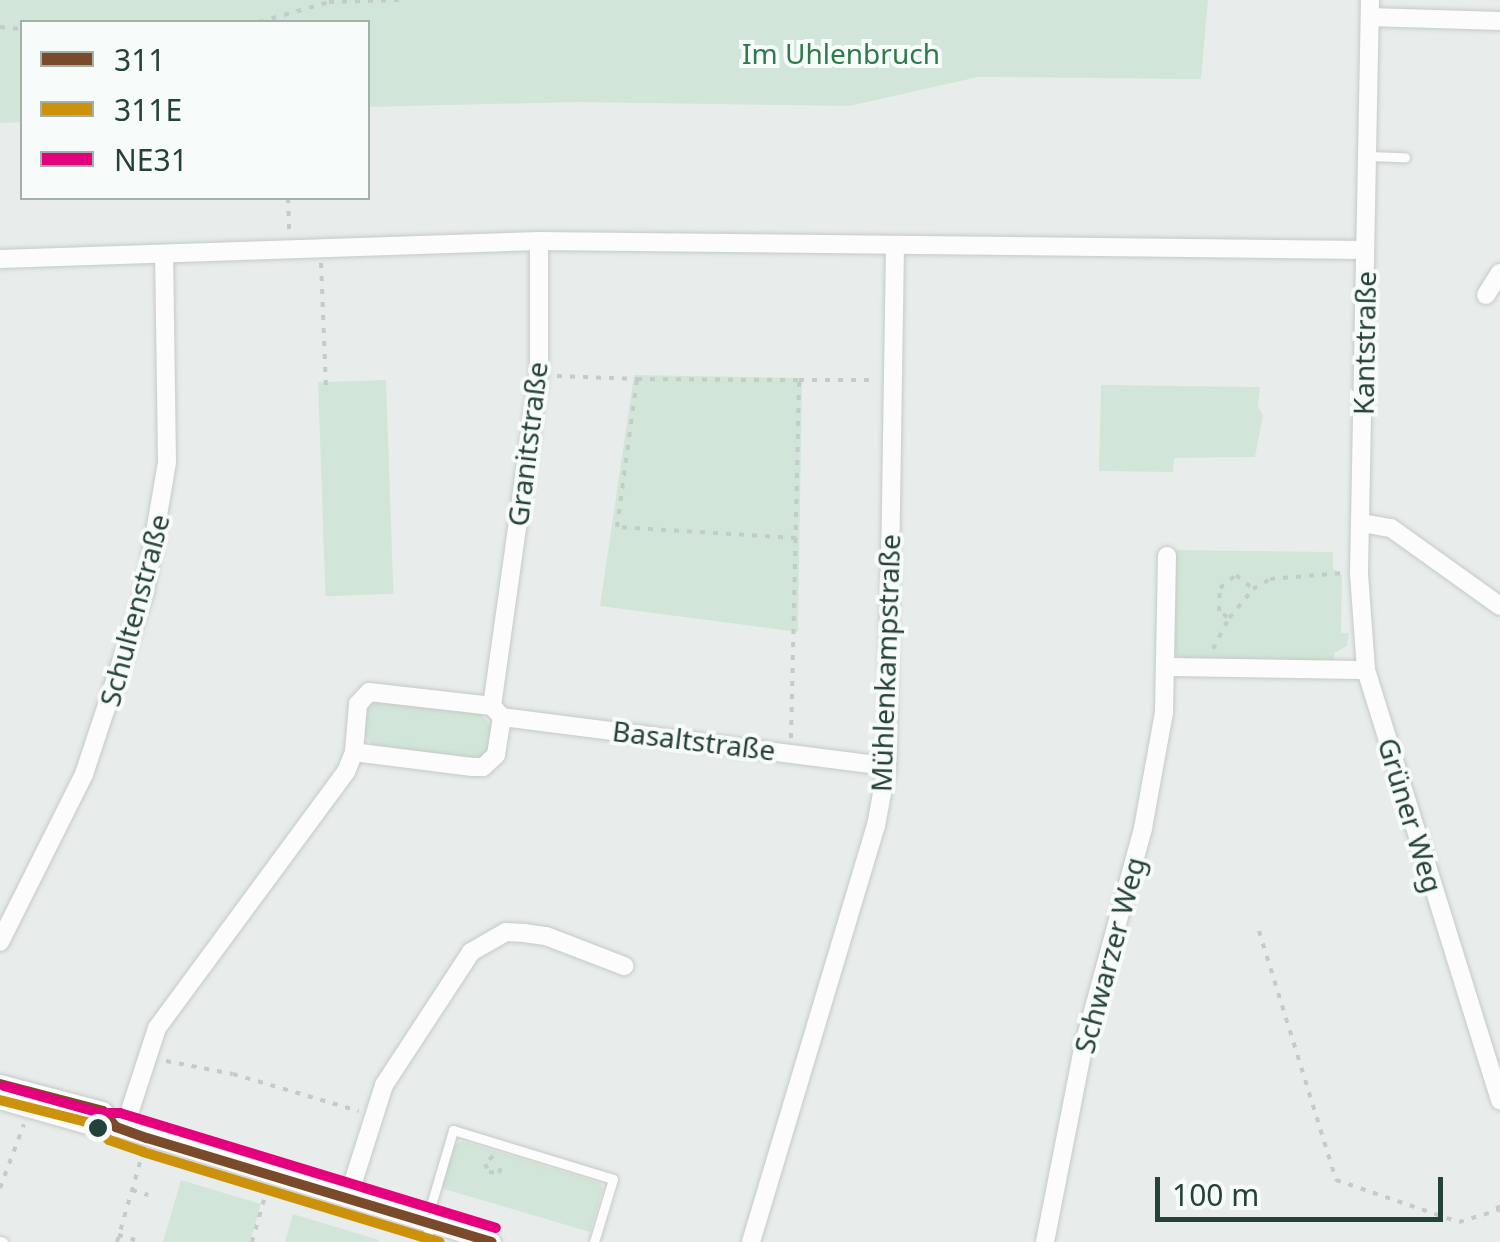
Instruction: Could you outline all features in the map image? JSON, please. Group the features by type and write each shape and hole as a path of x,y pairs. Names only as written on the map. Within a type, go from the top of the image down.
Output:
{"street":[{"path":"1370,9 1500,21"},
{"name":"Kantstraße","path":"1362,523 1370,9"},
{"path":"0,259 539,242 1366,250"},
{"name":"Granitstraße","path":"354,752 483,767 496,755 497,711 539,375 539,242"},
{"name":"Mühlenkampstraße","path":"751,1242 876,826 887,766 895,246"},
{"name":"Schultenstraße","path":"0,942 84,774 149,574 168,449 164,254"},
{"path":"1486,295 1500,273"},
{"path":"1362,523 1391,528 1500,606"},
{"name":"Grüner Weg","path":"1362,523 1359,591 1366,670 1500,1101"},
{"name":"Schwarzer Weg","path":"1045,1242 1084,1048 1144,828 1164,712 1167,556"},
{"path":"1166,667 1366,670"},
{"path":"120,1128 157,1028 346,772 354,752 358,704 369,692 497,711"},
{"name":"Basaltstraße","path":"497,711 887,766"},
{"path":"348,1198 384,1085 470,952 506,932 546,936 624,966"},
{"path":"0,1084 103,1111 120,1128"},
{"path":"0,1100 98,1128 120,1128 348,1198 427,1229 492,1242"}],"lane":[{"path":"1367,156 1405,157"},
{"path":"427,1229 453,1130 613,1178 594,1242"}],"path":[{"path":"283,20 329,2 400,0"},
{"path":"288,200 289,250"},
{"path":"320,249 326,388"},
{"path":"539,375 893,380"},
{"path":"638,379 616,526 796,538"},
{"path":"789,753 795,705 799,380"},
{"path":"1207,667 1228,618 1253,590 1270,579 1329,573"},
{"path":"1228,618 1219,611 1220,588 1236,576 1253,590"},
{"path":"1259,931 1336,1180 1459,1222 1498,1210 1497,1205"},
{"path":"146,1056 234,1074 373,1115"},
{"path":"0,1188 9,1157 19,1149 22,1132"},
{"path":"135,1240 118,1239 147,1138"},
{"path":"252,1242 271,1175"},
{"path":"132,1190 148,1195"}],"green space":[{"name":"Im Uhlenbruch","path":"0,0 1208,0 1201,79 978,77 849,106 577,102 370,107 370,20 20,20 20,122 0,123"},
{"path":"634,375 802,378 798,632 600,606"},
{"path":"386,380 393,594 326,596 318,382"},
{"path":"1101,385 1260,387 1258,407 1263,415 1255,457 1174,458 1173,472 1099,471"},
{"path":"1176,550 1333,552 1333,569 1342,575 1341,633 1349,633 1347,646 1334,653 1334,663 1179,659 1175,652"},
{"path":"378,700 477,711 491,725 491,745 481,757 453,758 374,747 363,733 367,710"},
{"path":"462,1141 600,1183 603,1188 590,1232 441,1188 453,1146"},
{"path":"181,1180 261,1204 250,1242 163,1242"},
{"path":"293,1214 379,1240 379,1242 285,1242"}],"transit line":[{"name":"311","path":"0,1084 103,1111 116,1127 147,1138 492,1242"},
{"name":"NE31","path":"4,1086 100,1113 120,1113 496,1228"},
{"name":"311E","path":"0,1100 94,1124 109,1140 143,1152 440,1242"}]}
